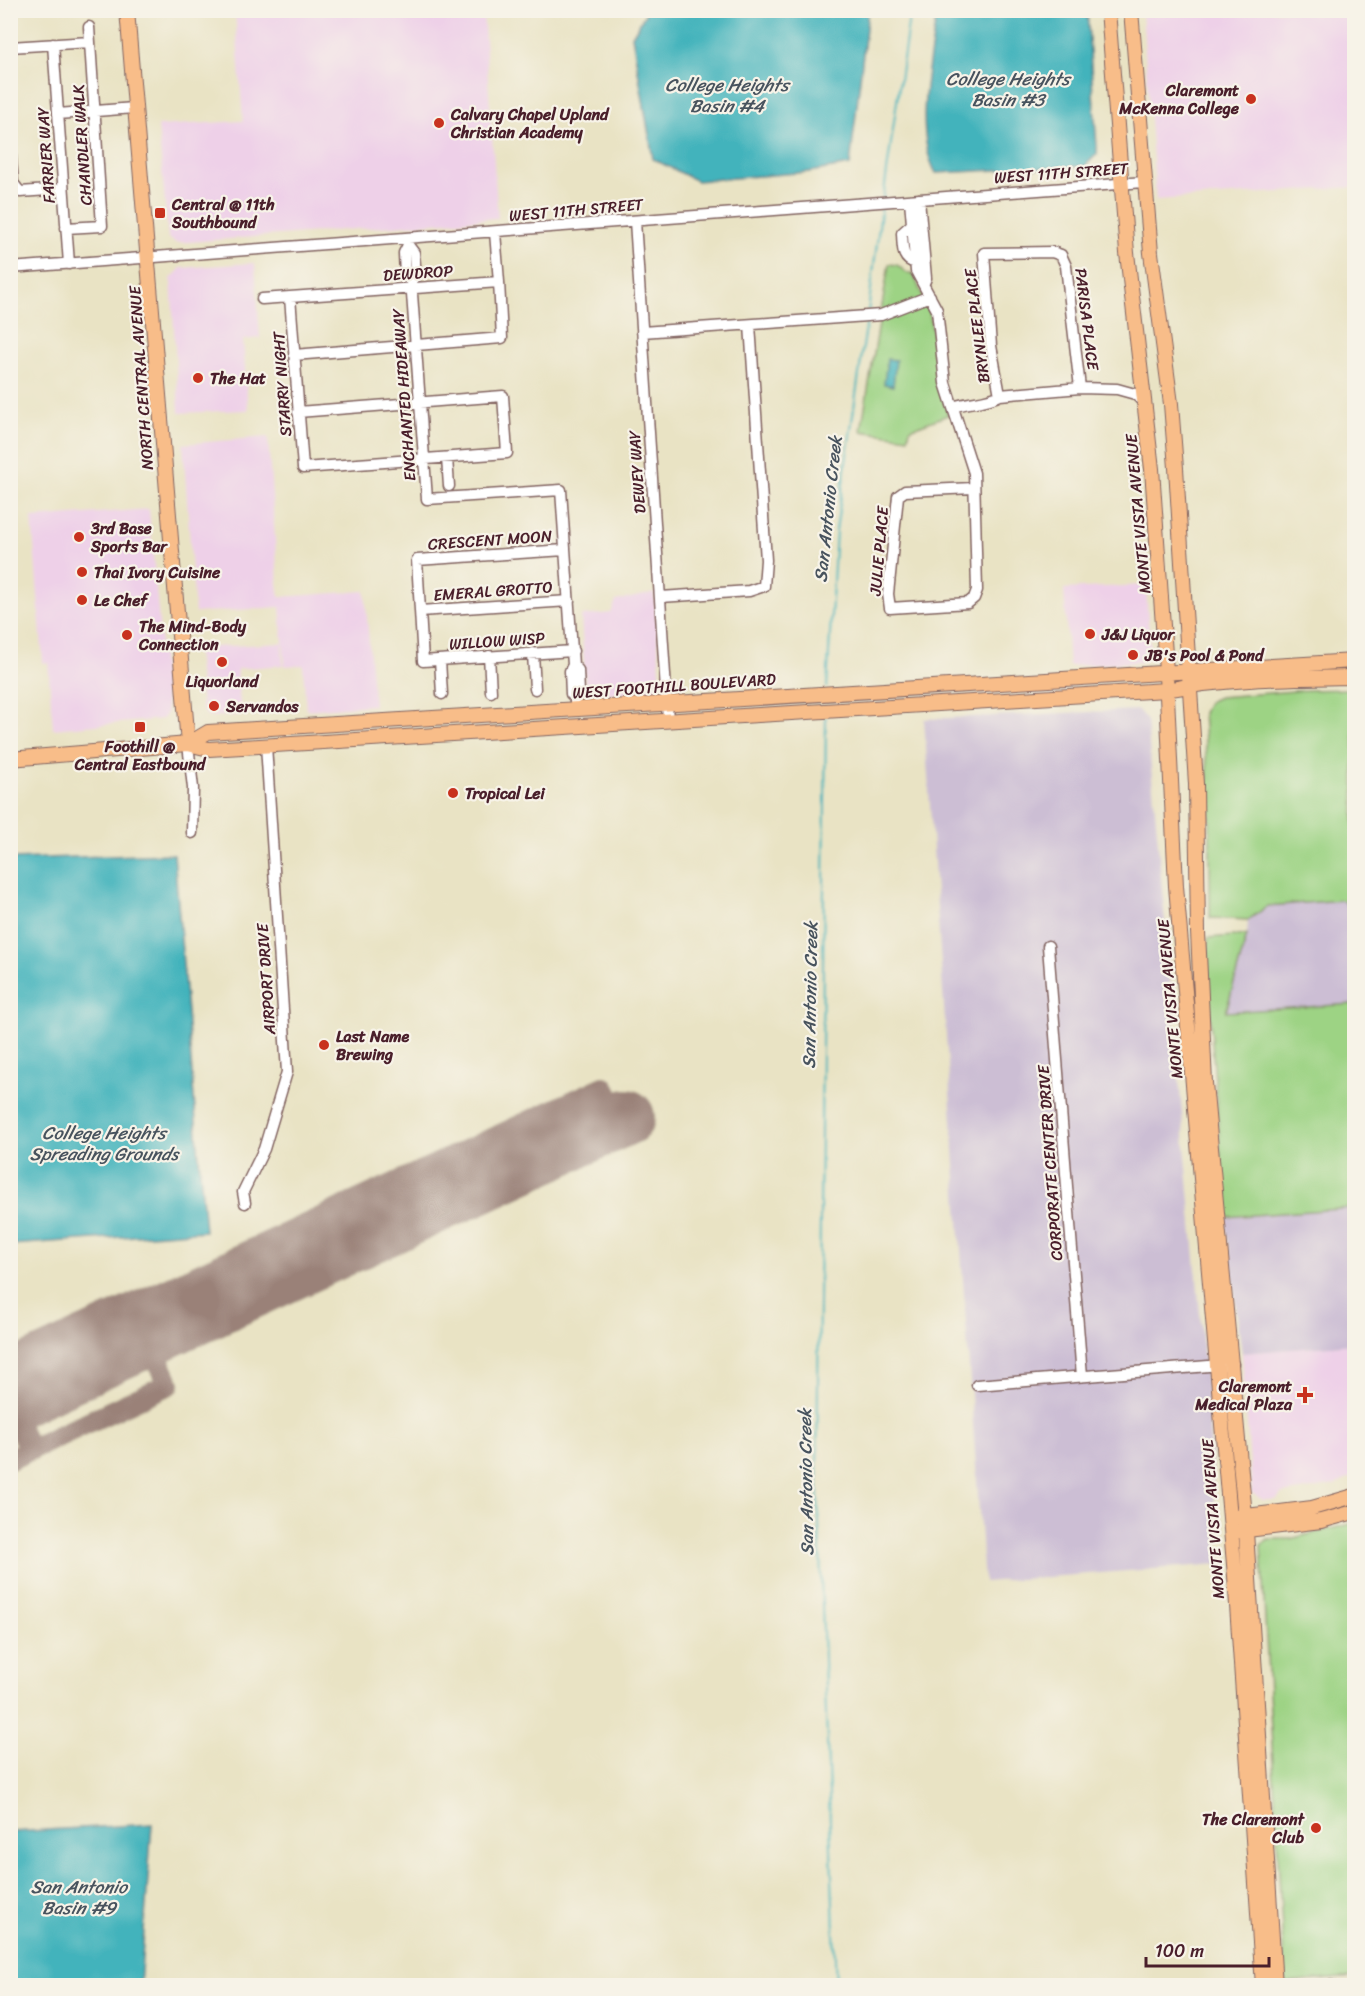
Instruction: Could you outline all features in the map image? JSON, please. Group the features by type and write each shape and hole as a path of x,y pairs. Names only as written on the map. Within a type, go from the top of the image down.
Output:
{"main road":[{"name":"NORTH CENTRAL AVENUE","path":"127,10 188,744"},
{"name":"MONTE VISTA AVENUE","path":"1108,10 1127,253 1145,404 1166,673 1176,886 1230,1525 1263,1986"},
{"name":"MONTE VISTA AVENUE","path":"1131,10 1144,182 1171,404 1196,784 1198,932 1205,1083 1233,1364 1246,1523 1275,1986"},
{"name":"WEST FOOTHILL BOULEVARD","path":"188,744 208,732 449,717 575,704 668,703 1354,661"},
{"name":"WEST FOOTHILL BOULEVARD","path":"10,759 188,744 209,749 266,746 1166,690 1190,685 1274,679 1354,677"},
{"path":"949,703 954,696 992,691 1003,682"},
{"path":"385,738 392,729 437,726 449,717"},
{"path":"303,743 310,735 353,731 358,729 361,722"},
{"path":"1246,1523 1354,1496"},
{"path":"1230,1525 1321,1521 1354,1512"}],"street":[{"name":"CHANDLER WALK","path":"66,228 102,226 89,27"},
{"path":"10,47 90,42"},
{"name":"FARRIER WAY","path":"52,44 69,264"},
{"path":"58,114 134,108"},
{"path":"10,147 13,183 20,192 63,189"},
{"name":"WEST 11TH STREET","path":"10,268 408,242 494,232 1144,182"},
{"path":"914,200 911,225 919,262 926,278 924,283 937,310 945,383 974,473 974,488"},
{"path":"914,200 919,262"},
{"name":"DEWEY WAY","path":"635,221 668,720"},
{"path":"294,355 502,338 494,232"},
{"name":"ENCHANTED HIDEAWAY","path":"408,242 414,253 410,265 416,276 411,284 427,500 561,490 565,550"},
{"name":"PARISA PLACE","path":"984,253 1052,252 1061,255 1066,266 1080,388"},
{"name":"BRYNLEE PLACE","path":"984,253 991,346 1000,395"},
{"name":"DEWDROP","path":"262,299 411,284 499,282"},
{"path":"642,332 881,315 930,296"},
{"name":"STARRY NIGHT","path":"290,297 303,468 424,460"},
{"path":"661,597 749,591 764,586 766,560 750,325"},
{"path":"953,407 963,403 991,400 1000,395 1080,388 1124,391 1135,394 1145,404"},
{"path":"298,412 503,396 507,453 424,460"},
{"path":"447,458 449,486"},
{"name":"JULIE PLACE","path":"974,488 977,590 974,598 968,603 890,608 888,594 898,496 905,491 974,488"},
{"path":"565,550 573,665 578,670 574,681 579,693 575,704"},
{"name":"CRESCENT MOON","path":"420,611 417,560 565,550"},
{"name":"EMERAL GROTTO","path":"420,611 569,601"},
{"name":"WILLOW WISP","path":"420,611 423,661 573,651"},
{"path":"532,653 535,689"},
{"path":"489,656 491,692"},
{"path":"440,660 442,694"},
{"path":"188,744 192,788 192,833"},
{"name":"AIRPORT DRIVE","path":"245,1203 243,1192 264,1149 288,1072 266,746"},
{"name":"CORPORATE CENTER DRIVE","path":"1048,946 1082,1376"},
{"path":"977,1385 1233,1364"}],"shaded area":[{"path":"235,11 483,11 498,218 176,243 168,238 158,126 243,121"},
{"name":"Claremont McKenna College","path":"1142,11 1354,11 1354,187 1156,200"},
{"path":"255,263 260,338 243,340 248,410 179,413 171,279 181,268"},
{"path":"268,437 279,597 365,591 374,705 306,710 303,665 285,666 280,607 195,613 183,444"},
{"path":"149,509 167,713 163,719 53,729 48,663 43,663 32,518"},
{"path":"1146,585 1150,653 1141,662 1069,666 1064,589"},
{"path":"654,593 661,684 653,692 586,695 581,616 611,613 616,601"},
{"path":"282,643 283,665 237,669 241,715 208,717 202,709 197,648"},
{"path":"1138,710 1147,721 1206,1381 1219,1564 984,1582 924,719"},
{"path":"1342,900 1349,906 1354,1004 1226,1012 1247,935 1248,920 1268,906"},
{"path":"1354,1208 1354,1344 1242,1353 1225,1218"},
{"path":"1354,1344 1354,1476 1335,1485 1283,1494 1276,1500 1263,1500 1252,1493 1242,1353"}],"green space":[{"path":"889,264 897,265 907,273 913,273 930,314 938,383 948,415 910,429 908,438 861,431"},
{"path":"1354,689 1354,981 1349,906 1342,900 1268,906 1248,920 1210,918 1210,811 1203,713 1208,702 1219,697"},
{"path":"1247,935 1226,1012 1354,1004 1354,1208 1225,1217 1208,986 1208,938"},
{"name":"The Claremont Club","path":"1354,1523 1354,1977 1285,1983 1261,1546 1268,1539 1290,1539"}],"water":[{"name":"College Heights Basin #4","path":"647,11 868,11 850,165 809,172 697,181 653,159 632,36"},
{"name":"College Heights Basin #3","path":"937,11 1087,11 1097,154 1085,166 936,173 929,156 924,115"},
{"path":"887,359 896,360 893,386 884,384"},
{"name":"College Heights Spreading Grounds","path":"174,854 205,1231 11,1245 11,859"},
{"name":"San Antonio Basin #9","path":"152,1824 140,1985 11,1985 11,1832"}],"waterway":[{"name":"San Antonio Creek","path":"883,199 910,10"},
{"name":"San Antonio Creek","path":"868,312 882,204"},
{"name":"San Antonio Creek","path":"827,687 836,530 867,320"},
{"name":"San Antonio Creek","path":"826,717 817,1468 836,1986"}],"taxiway":[{"path":"10,1361 604,1087 620,1121"},
{"path":"405,1179 421,1213"},
{"path":"10,1459 169,1384 133,1305"},
{"path":"10,1409 30,1450"}],"runway":[{"path":"10,1403 627,1117"}],"place":[{"name":"Claremont McKenna College","path":"1251,99"},
{"name":"Calvary Chapel Upland Christian Academy","path":"439,123"},
{"name":"Central @ 11th Southbound","path":"160,213"},
{"name":"The Hat","path":"198,378"},
{"name":"3rd Base Sports Bar","path":"79,537"},
{"name":"Thai Ivory Cuisine","path":"82,572"},
{"name":"Le Chef","path":"82,600"},
{"name":"J&J Liquor","path":"1090,634"},
{"name":"The Mind-Body Connection","path":"127,635"},
{"name":"JB's Pool & Pond","path":"1133,655"},
{"name":"Liquorland","path":"222,662"},
{"name":"Servandos","path":"214,706"},
{"name":"Foothill @ Central Eastbound","path":"140,727"},
{"name":"Tropical Lei","path":"453,793"},
{"name":"Last Name Brewing","path":"324,1045"},
{"name":"Claremont Medical Plaza","path":"1305,1395"},
{"name":"The Claremont Club","path":"1316,1828"}]}
